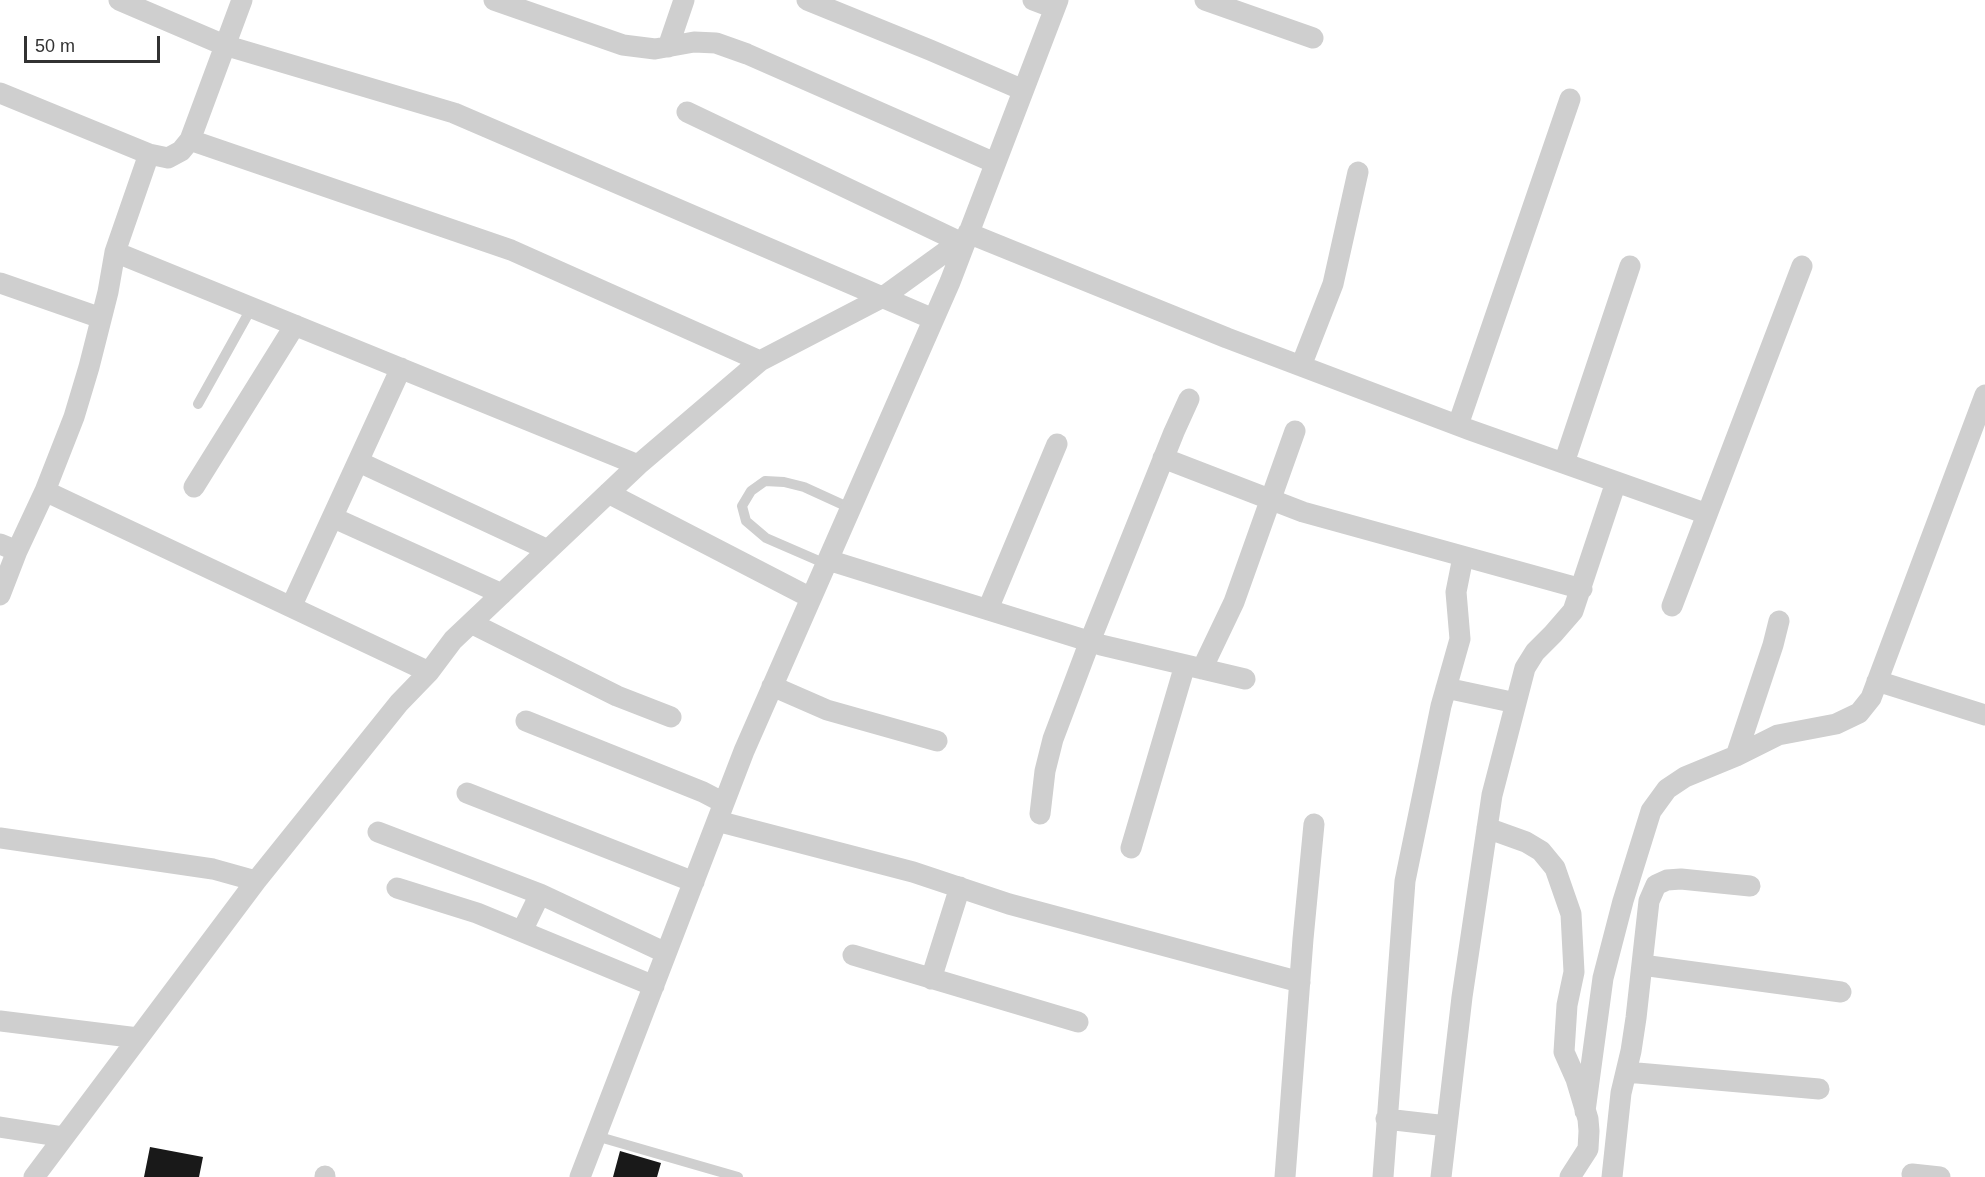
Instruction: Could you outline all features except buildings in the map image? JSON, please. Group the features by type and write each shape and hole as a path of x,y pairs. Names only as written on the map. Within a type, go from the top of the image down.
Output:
{"street":[{"path":"119,0 225,45 454,113 933,319"},
{"path":"1,98 149,154 168,158 182,151 190,140 242,0"},
{"path":"494,0 623,45 655,49 694,42 716,43 758,59 995,163"},
{"path":"668,47 684,0"},
{"path":"807,0 1023,90"},
{"path":"580,1177 720,812 772,686 933,319 1056,4 1033,0"},
{"path":"1205,0 1313,38"},
{"path":"1458,425 1570,99"},
{"path":"687,112 965,237 1458,425 1707,514"},
{"path":"190,140 512,250 760,361"},
{"path":"0,596 9,548 45,491 74,417 116,252 149,154"},
{"path":"1301,366 1333,284 1358,172"},
{"path":"34,1177 256,881 453,640 638,465 760,361 883,297 965,237"},
{"path":"116,252 638,465"},
{"path":"1564,463 1630,266"},
{"path":"1672,606 1802,266"},
{"path":"0,283 101,318"},
{"path":"194,487 295,325"},
{"path":"291,607 334,518 401,368"},
{"path":"1585,1111 1603,978 1623,901 1651,811 1667,789 1685,777 1736,756 1778,735 1836,724 1859,713 1871,698 1985,395"},
{"path":"1040,814 1045,771 1053,739 1090,641 1189,399"},
{"path":"1131,848 1194,667 1234,602 1295,431"},
{"path":"988,609 1057,444"},
{"path":"1163,459 1303,512 1582,589"},
{"path":"359,462 548,550"},
{"path":"1441,1177 1462,997 1492,795 1525,668 1535,652 1573,611 1616,482"},
{"path":"45,491 429,672"},
{"path":"608,493 811,598"},
{"path":"334,518 502,594"},
{"path":"1383,1177 1405,881 1446,688 1460,639 1456,592 1463,557"},
{"path":"827,562 1090,641 1245,679"},
{"path":"1736,756 1779,621"},
{"path":"471,623 617,696 671,717"},
{"path":"1877,681 1984,712"},
{"path":"772,686 826,710 937,741"},
{"path":"1446,688 1516,703"},
{"path":"526,721 693,788 720,812 1009,904 1300,982"},
{"path":"467,793 694,882"},
{"path":"1286,1177 1314,824"},
{"path":"1487,828 1526,842 1541,851 1555,868 1571,914 1574,972 1568,1005 1564,1052 1576,1079 1589,1131 1588,1149 1570,1177"},
{"path":"378,832 540,894 666,953"},
{"path":"0,838 213,869 256,881"},
{"path":"1612,1177 1621,1094 1636,1018 1649,901 1656,885 1667,880 1681,879 1750,886"},
{"path":"931,979 960,887"},
{"path":"398,888 477,913 654,986"},
{"path":"522,931 540,894"},
{"path":"853,955 1078,1022"},
{"path":"1642,965 1841,992"},
{"path":"0,1021 138,1038"},
{"path":"1626,1072 1819,1089"},
{"path":"1386,1119 1447,1126"},
{"path":"0,1127 64,1137"},
{"path":"1912,1174 1940,1177"}],"lane":[{"path":"198,404 252,307"},
{"path":"827,562 766,538 746,521 742,506 751,491 765,481 784,482 804,487 850,508"},
{"path":"596,1136 738,1177"}]}
